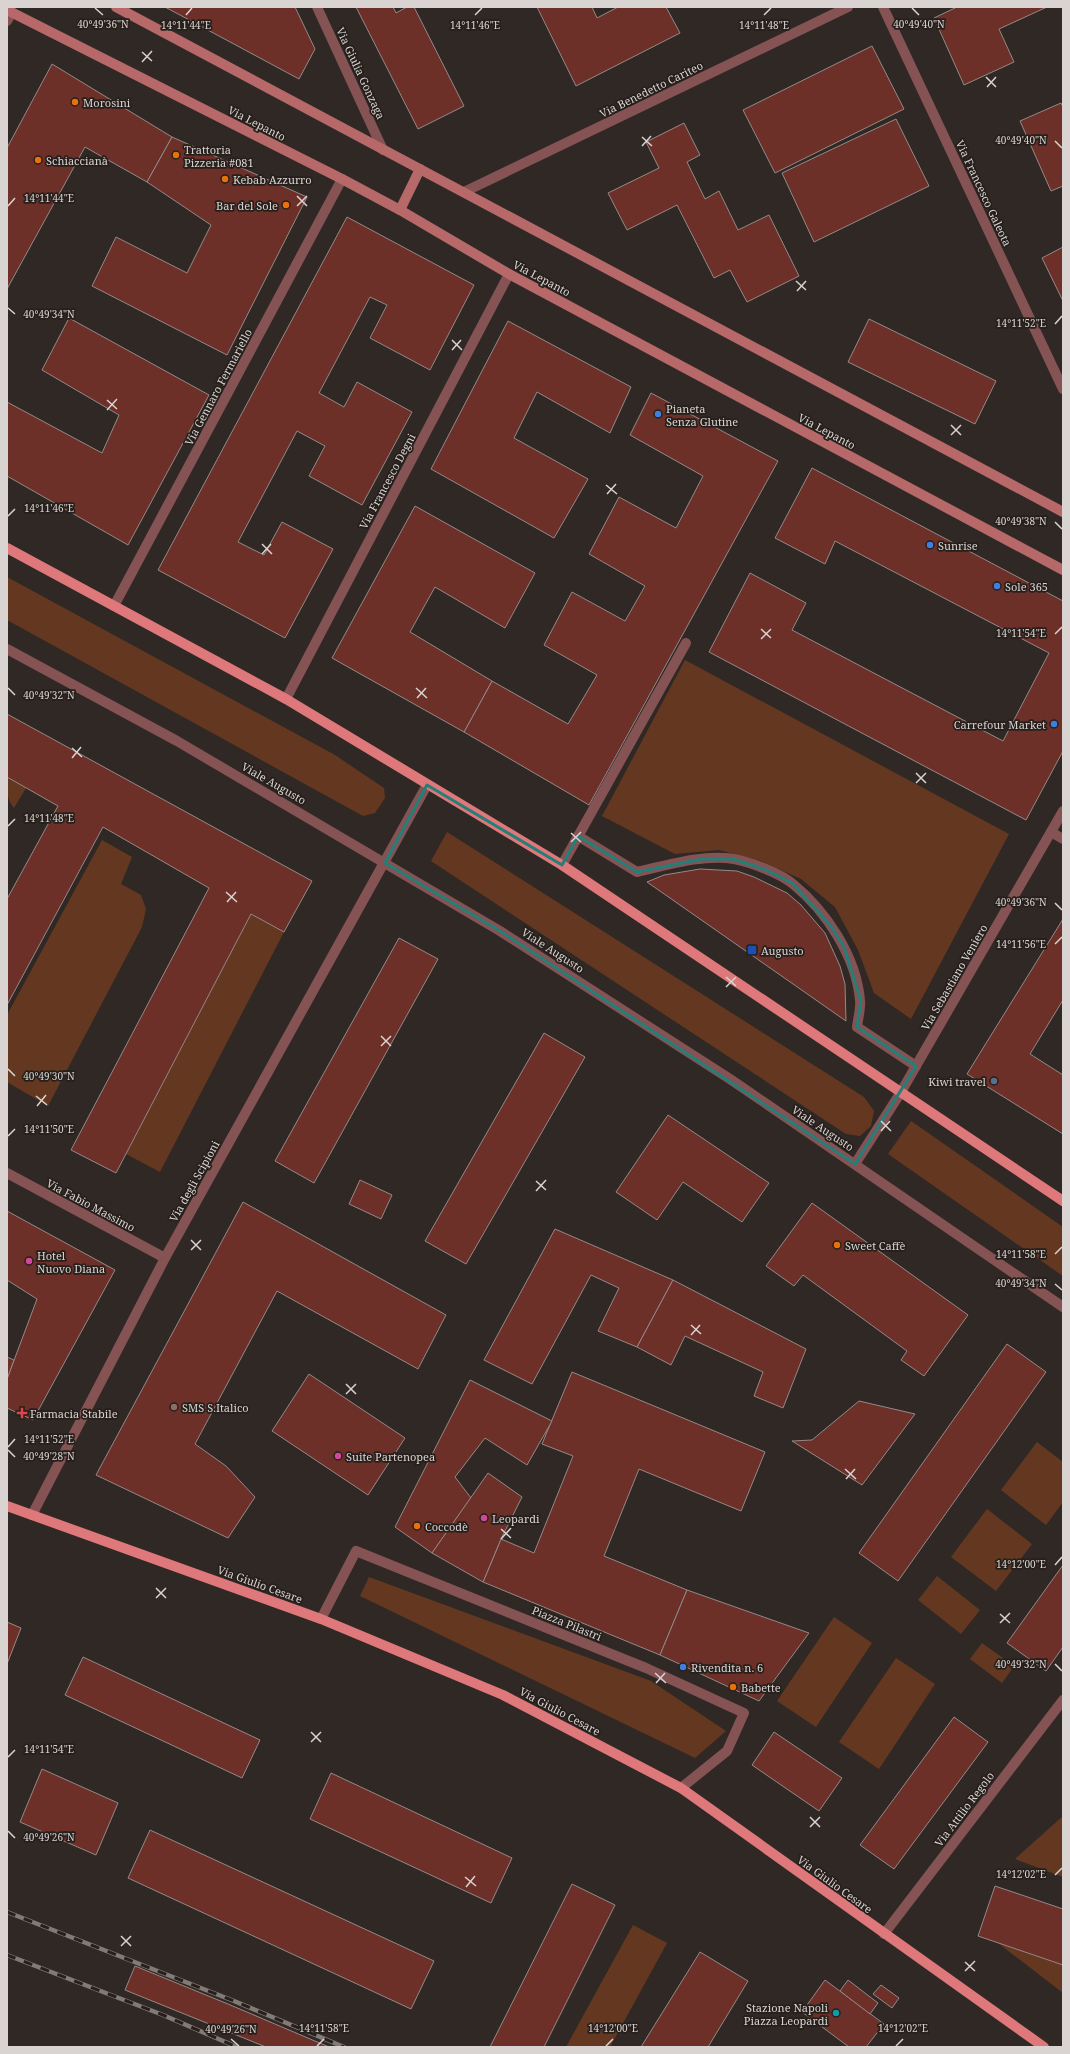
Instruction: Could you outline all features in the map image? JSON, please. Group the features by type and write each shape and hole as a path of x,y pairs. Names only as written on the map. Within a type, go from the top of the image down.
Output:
{"main road":[{"path":"7,548 286,699 562,865 1063,1201"},
{"name":"Via Giulio Cesare","path":"7,1506 321,1619 503,1695 681,1788 1044,2047"}],"street":[{"path":"116,7 1063,512"},
{"name":"Via Giulia Gonzaga","path":"317,7 383,150"},
{"name":"Via Benedetto Cariteo","path":"464,192 848,7"},
{"name":"Via Francesco Galeota","path":"882,7 1063,390"},
{"name":"Via Lepanto","path":"9,14 342,179 400,210 509,274 1063,570"},
{"path":"400,210 420,169"},
{"name":"Via Gennaro Fermariello","path":"114,606 342,179"},
{"name":"Via Francesco Degni","path":"286,699 509,274"},
{"path":"562,865 686,643"},
{"name":"Viale Augusto","path":"7,648 177,741 507,935 730,1079 1063,1307"},
{"name":"Via degli Scipioni","path":"32,1515 164,1258 427,785"},
{"name":"Via Sebastiano Veniero","path":"855,1164 901,1092 1063,811"},
{"path":"1051,832 1063,840"},
{"path":"578,836 637,872 702,860 733,859 764,869 792,883 830,925 844,947 855,975 861,1000 857,1027 916,1066"},
{"name":"Via Fabio Massimo","path":"7,1173 164,1258"},
{"name":"Piazza Pilastri","path":"321,1619 356,1551 646,1668 744,1713 727,1751 681,1788"},
{"name":"Via Attilio Regolo","path":"884,1934 1063,1700"}],"highlighted area":[{"path":"427,785 562,865 578,836 637,872 702,859 733,859 764,869 792,883 830,925 844,947 861,1001 857,1027 916,1066 855,1164 500,931 385,863"}],"shaded area":[{"path":"7,577 335,755 384,788 385,798 375,813 363,816 7,620"},
{"path":"685,660 1009,834 911,1019 874,993 858,950 835,907 801,879 761,861 719,850 675,854 602,816"},
{"path":"7,777 26,788 14,808 8,797"},
{"path":"447,832 864,1097 874,1111 871,1126 860,1136 846,1134 431,861"},
{"path":"102,840 132,857 121,884 141,895 146,909 142,927 48,1106 7,1082 7,1015"},
{"path":"251,914 284,932 160,1172 126,1154"},
{"path":"911,1121 1063,1227 1063,1276 888,1154"},
{"path":"1037,1442 1063,1462 1063,1502 1046,1525 1001,1490"},
{"path":"987,1509 1032,1544 996,1591 951,1557"},
{"path":"937,1576 980,1610 961,1634 918,1600"},
{"path":"369,1577 651,1681 726,1731 695,1758 360,1596"},
{"path":"834,1617 872,1643 816,1727 777,1701"},
{"path":"982,1643 1014,1666 1002,1683 970,1659"},
{"path":"896,1658 935,1684 879,1769 839,1742"},
{"path":"1063,1816 1063,1877 1015,1859"},
{"path":"633,1925 667,1943 610,2047 566,2047"},
{"path":"998,1943 1063,1965 1063,1993"}],"building":[{"path":"165,7 295,7 315,49 299,79"},
{"path":"356,7 393,7 396,13 407,7 414,7 464,106 418,129"},
{"path":"537,7 592,7 597,18 618,7 666,7 680,33 576,86"},
{"path":"957,7 1047,7 999,29 1014,62 964,85 934,18"},
{"path":"872,46 904,109 775,173 743,110"},
{"path":"52,64 172,137 147,182 85,147 7,289 7,148"},
{"path":"1061,103 1063,107 1063,186 1051,191 1020,121"},
{"path":"896,119 929,186 814,242 782,173"},
{"path":"684,123 700,155 687,162 705,199 719,191 738,230 769,215 799,276 747,302 730,270 714,278 677,205 627,230 608,193 659,168 646,142"},
{"path":"172,137 307,197 227,355 92,286 116,237 187,273 211,225 147,182"},
{"path":"347,217 474,285 430,370 370,338 387,305 370,297 319,393 344,407 357,382 412,412 362,505 309,476 325,446 297,431 238,542 264,555 282,522 333,549 285,638 158,570"},
{"path":"1063,247 1063,301 1042,258"},
{"path":"69,318 209,395 128,545 7,476 7,402 102,453 119,415 42,370"},
{"path":"869,319 996,381 975,424 848,362"},
{"path":"508,321 631,387 610,433 537,392 514,438 588,479 554,538 431,469"},
{"path":"651,393 778,461 589,805 464,732 492,681 568,724 597,675 544,645 572,592 625,621 645,586 589,554 619,497 676,528 703,476 630,435"},
{"path":"812,468 1063,601 1063,751 1026,820 709,652 750,573 806,603 792,630 1003,741 1049,653 835,541 825,564 775,538"},
{"path":"415,506 535,573 505,628 435,587 410,632 492,681 464,732 332,658"},
{"path":"7,714 312,881 284,932 251,914 116,1173 71,1150 209,888 103,827 7,1005 7,899 58,806 7,777"},
{"path":"700,869 737,871 754,877 787,893 801,905 825,933 840,966 845,984 846,1021 647,882 664,875"},
{"path":"1063,919 1063,1000 1030,1054 1063,1075 1063,1134 967,1074"},
{"path":"399,938 438,959 314,1183 275,1161"},
{"path":"544,1033 585,1057 466,1264 425,1241"},
{"path":"668,1115 769,1183 742,1222 683,1182 657,1220 616,1192"},
{"path":"360,1180 392,1195 381,1219 349,1204"},
{"name":"SMS S.Italico","path":"243,1202 446,1315 418,1369 277,1291 195,1444 226,1466 255,1497 228,1538 96,1475"},
{"path":"812,1203 968,1315 924,1376 901,1360 907,1351 803,1275 794,1286 766,1266"},
{"path":"7,1211 115,1270 33,1420 7,1408 7,1379 37,1299 7,1280"},
{"path":"555,1229 673,1280 637,1347 598,1331 619,1288 591,1275 532,1384 484,1360"},
{"path":"673,1280 806,1349 783,1408 754,1396 763,1372 685,1336 671,1365 637,1347"},
{"path":"1007,1344 1046,1372 898,1581 859,1553"},
{"path":"7,1357 14,1360 7,1379"},
{"path":"572,1372 765,1452 741,1511 639,1469 604,1556 687,1590 660,1655 483,1582 501,1539 534,1553 573,1456 542,1444"},
{"path":"309,1374 405,1438 368,1495 272,1431"},
{"path":"470,1380 552,1421 527,1465 485,1438 455,1477 471,1498 432,1553 395,1527"},
{"path":"859,1401 915,1414 862,1485 792,1441 812,1440"},
{"name":"Leopardi","path":"488,1473 522,1497 501,1539 483,1582 432,1553"},
{"path":"1063,1565 1063,1647 1046,1671 1007,1643"},
{"path":"687,1590 809,1633 759,1701 660,1655"},
{"path":"7,1622 21,1628 7,1664"},
{"path":"83,1657 260,1740 242,1778 65,1695"},
{"path":"954,1717 988,1742 894,1869 860,1845"},
{"path":"774,1732 842,1778 819,1811 752,1765"},
{"path":"42,1769 118,1803 96,1855 20,1822"},
{"path":"331,1773 512,1858 491,1903 310,1819"},
{"path":"150,1830 434,1961 411,2009 128,1878"},
{"path":"572,1884 615,1905 544,2047 490,2047"},
{"path":"995,1886 1063,1909 1063,1965 978,1936"},
{"path":"700,1952 748,1981 708,2047 641,2047"},
{"path":"135,1966 329,2047 266,2047 125,1990"},
{"name":"Stazione Napoli Piazza Leopardi","path":"825,1980 884,2024 866,2047 849,2047 802,2012"},
{"path":"848,1980 878,2003 870,2014 840,1991"},
{"path":"881,1985 899,1998 892,2008 873,1994"}],"railway":[{"path":"7,1912 234,2001 344,2047"},
{"path":"7,1955 163,2015 237,2047"}],"place":[{"name":"Morosini","path":"75,102"},
{"name":"Trattoria Pizzeria #081","path":"176,155"},
{"name":"Schiaccianà","path":"38,160"},
{"name":"Kebab Azzurro","path":"225,179"},
{"name":"Bar del Sole","path":"286,205"},
{"name":"Pianeta Senza Glutine","path":"658,414"},
{"name":"Sunrise","path":"930,545"},
{"name":"Sole 365","path":"997,586"},
{"name":"Carrefour Market","path":"1054,724"},
{"name":"Augusto","path":"752,950"},
{"name":"Kiwi travel","path":"994,1081"},
{"name":"Sweet Caffè","path":"837,1245"},
{"name":"Hotel Nuovo Diana","path":"29,1261"},
{"name":"SMS S.Italico","path":"174,1407"},
{"name":"Farmacia Stabile","path":"22,1413"},
{"name":"Suite Partenopea","path":"338,1456"},
{"name":"Leopardi","path":"484,1518"},
{"name":"Coccodè","path":"417,1526"},
{"name":"Rivendita n. 6","path":"683,1667"},
{"name":"Babette","path":"733,1687"},
{"name":"Stazione Napoli Piazza Leopardi","path":"836,2013"}]}
